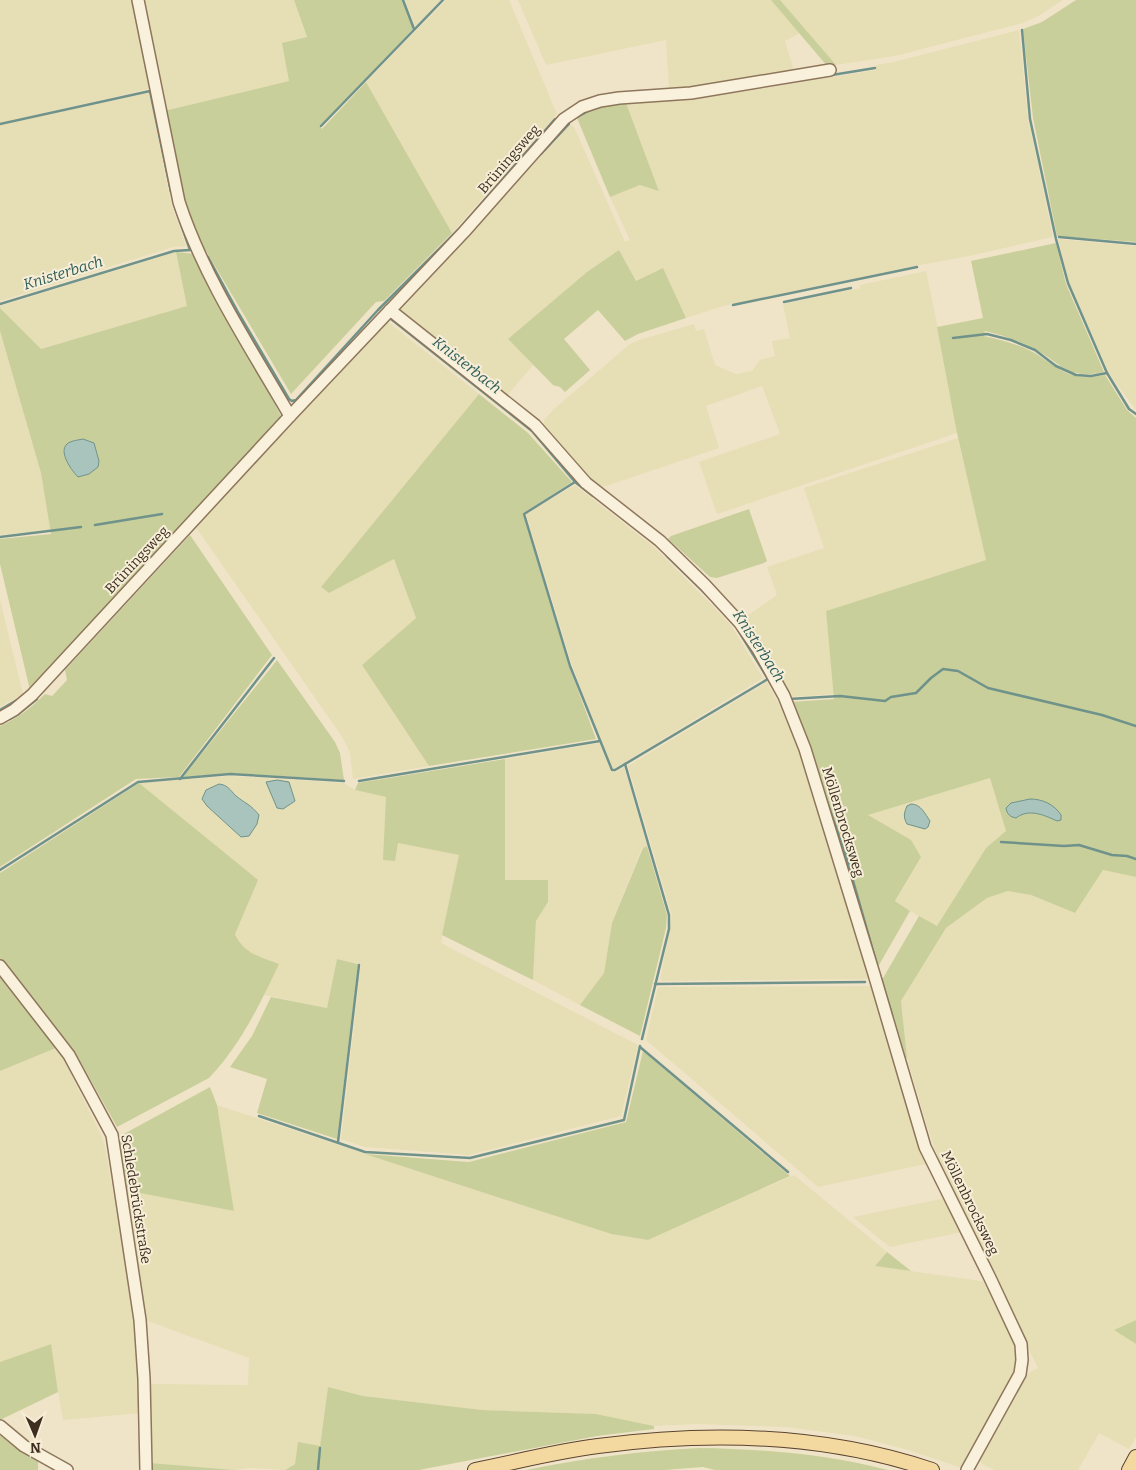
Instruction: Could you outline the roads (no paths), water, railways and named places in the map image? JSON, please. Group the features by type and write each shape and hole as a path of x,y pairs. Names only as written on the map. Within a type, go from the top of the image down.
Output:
{"main road":[{"path":"475,1470 596,1446 699,1437 753,1438 813,1443 866,1452 932,1470"},
{"path":"1129,1470 1136,1457"}],"street":[{"path":"138,0 179,202 189,232 225,303 290,416"},
{"name":"Brüningsweg","path":"0,718 14,710 32,695 290,416 464,232 564,119 582,107 600,101 691,93 830,70"},
{"name":"Möllenbrocksweg","path":"390,310 535,425 586,483 660,541 680,560 740,623 758,649 786,699 811,767 925,1147 1021,1344 1022,1360 1020,1374 967,1470"},
{"name":"Schledebrückstraße","path":"0,966 69,1055 112,1135 140,1320 144,1379 146,1470"},
{"path":"0,1426 24,1446 67,1470"}],"water":[{"path":"83,439 94,443 99,461 98,467 89,474 78,477 72,470 64,452 68,443"},
{"path":"277,780 289,782 295,801 283,809 277,808 266,782"},
{"path":"219,784 227,787 259,815 257,824 249,836 241,837 207,806 202,799 206,790"},
{"path":"1030,799 1043,801 1051,805 1061,815 1061,820 1057,821 1031,813 1026,813 1016,818 1008,814 1006,808 1011,803"},
{"path":"911,804 920,808 930,821 925,829 907,824 905,813 907,806"}],"waterway":[{"path":"403,0 414,29"},
{"path":"321,126 443,0"},
{"path":"1022,30 1030,119 1056,239 1068,283 1107,373 1129,409 1136,414"},
{"path":"832,75 875,68"},
{"path":"0,124 150,91 171,192"},
{"path":"579,116 590,110"},
{"name":"Knisterbach","path":"205,255 208,257 289,399 292,401 296,400 378,310 460,228 555,119"},
{"path":"541,154 569,124"},
{"path":"175,207 190,250"},
{"path":"1059,237 1136,244"},
{"name":"Knisterbach","path":"0,304 174,251 190,250"},
{"path":"733,305 917,267"},
{"path":"784,302 851,288"},
{"name":"Knisterbach","path":"391,319 532,431 575,482 593,496"},
{"path":"953,338 987,334 1011,340 1035,350 1056,366 1076,375 1091,376 1107,373"},
{"path":"575,482 524,514 570,666 612,770 615,770 768,679"},
{"path":"95,525 162,514"},
{"path":"0,537 81,527"},
{"name":"Knisterbach","path":"667,556 706,594"},
{"name":"Knisterbach","path":"738,630 773,687"},
{"path":"180,779 274,658"},
{"name":"Knisterbach","path":"789,699 840,696 885,701 891,697 916,693 943,669 958,671 988,688 1102,715 1136,726"},
{"path":"10,719 37,699"},
{"path":"0,710 17,700"},
{"path":"359,781 600,741"},
{"path":"625,764 669,915 669,929 642,1039"},
{"path":"0,870 138,782 230,774 344,781"},
{"path":"826,799 846,856 877,965"},
{"path":"1001,842 1064,846 1079,845 1112,855 1136,859"},
{"path":"338,1142 359,965"},
{"path":"880,975 892,1015"},
{"path":"655,984 865,982"},
{"path":"259,1116 365,1152 470,1158 624,1120 640,1046"},
{"path":"640,1047 788,1172"},
{"path":"318,1470 320,1448"}]}
